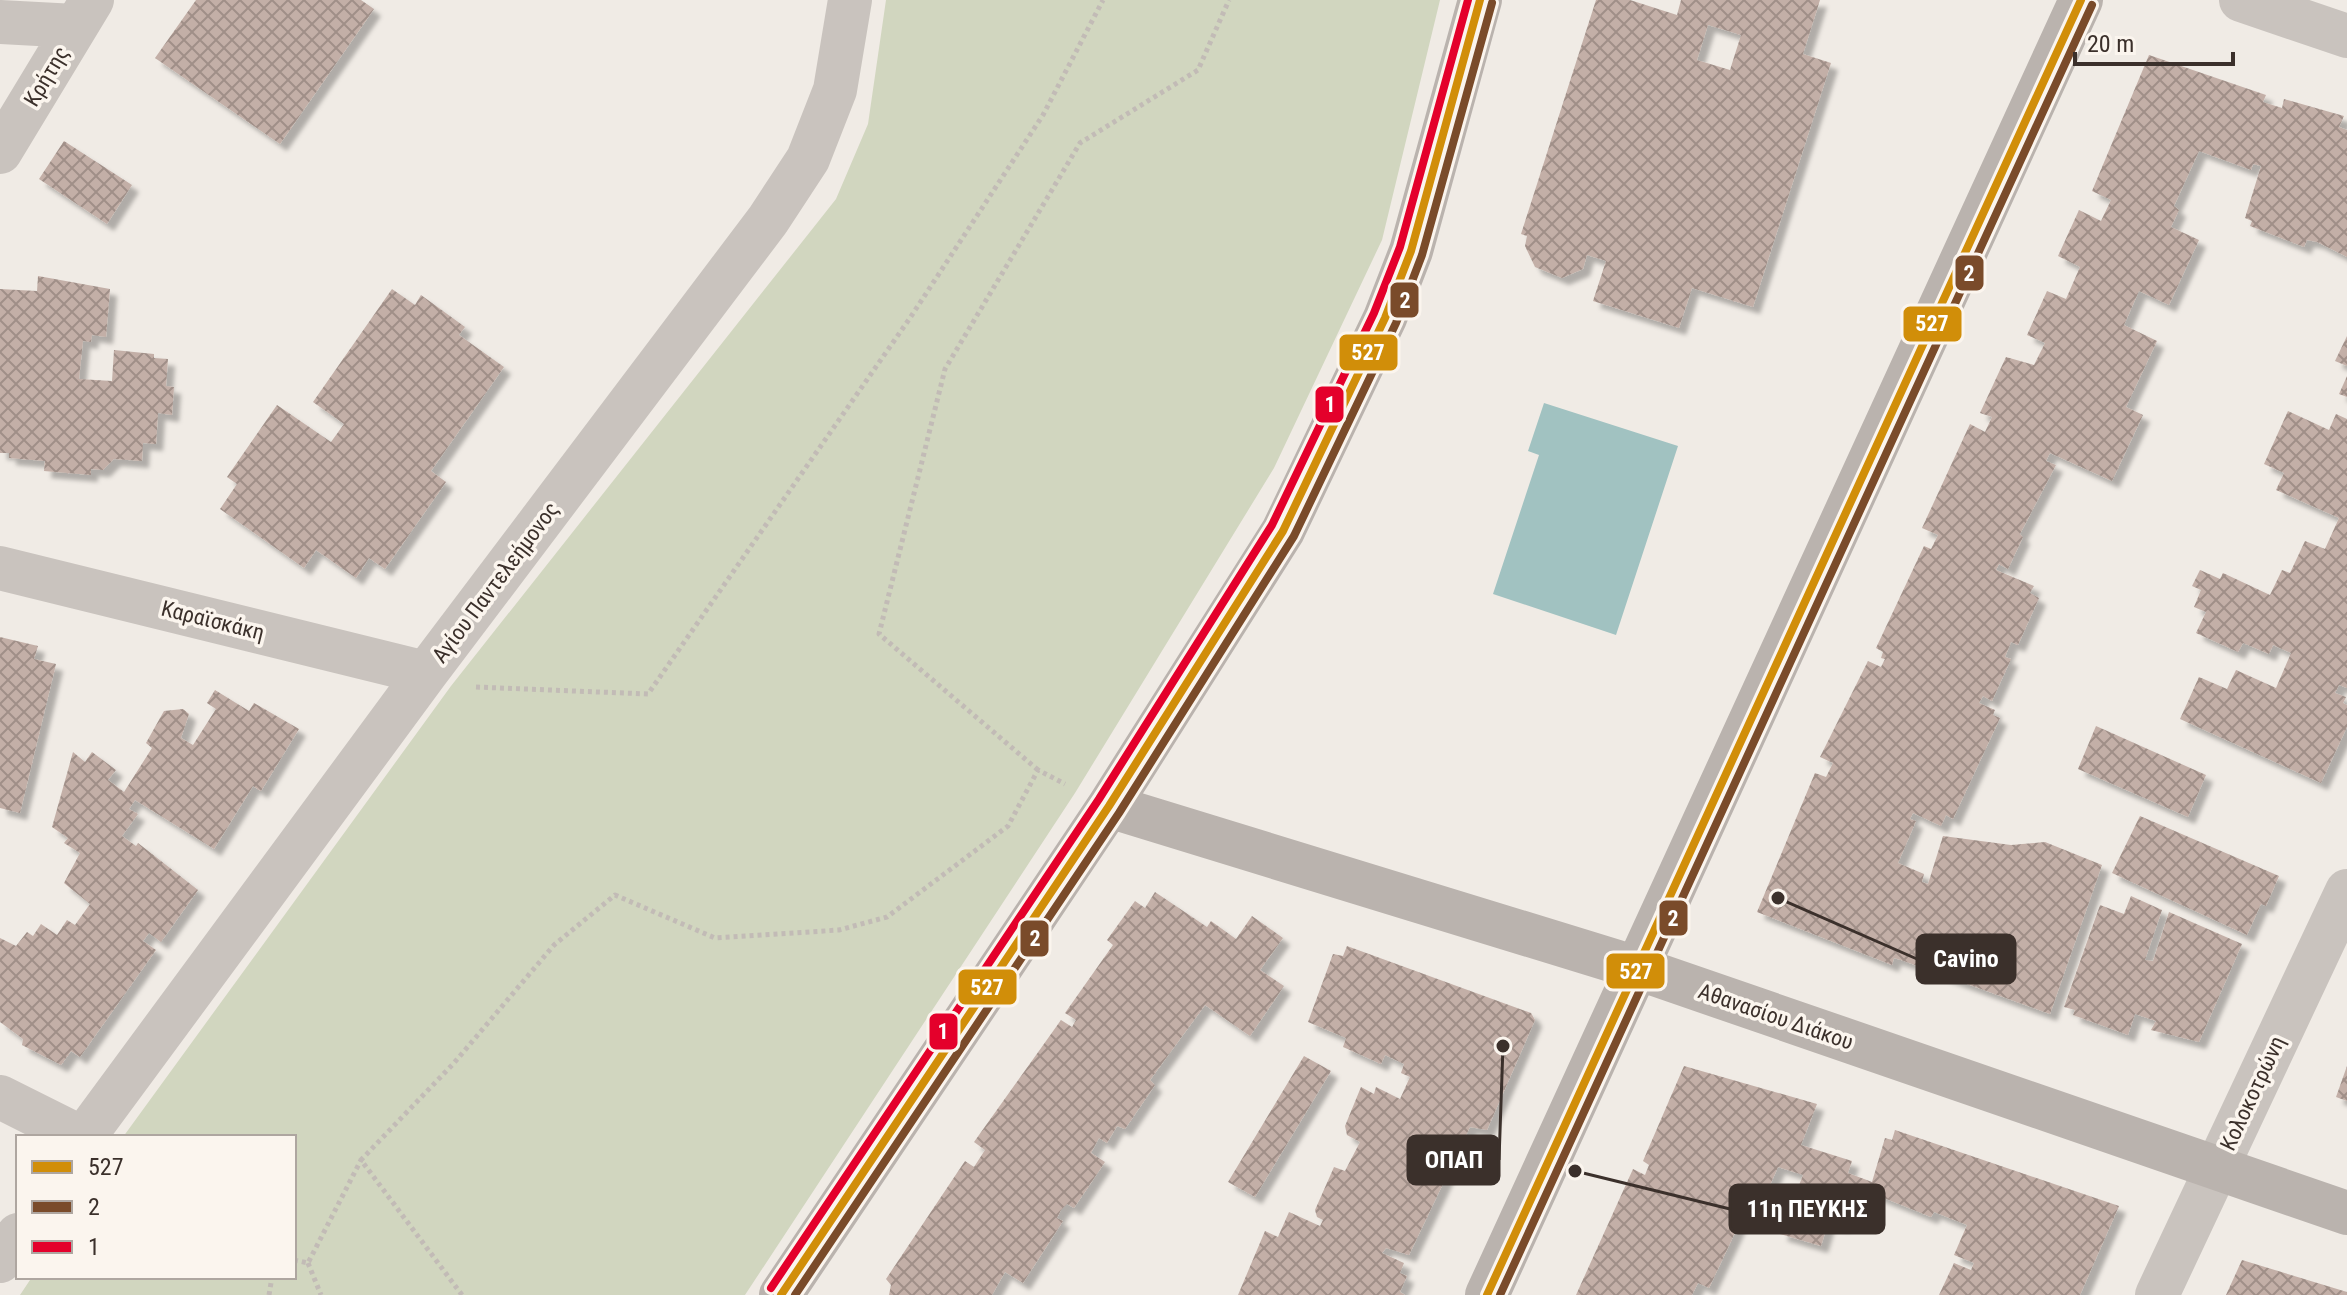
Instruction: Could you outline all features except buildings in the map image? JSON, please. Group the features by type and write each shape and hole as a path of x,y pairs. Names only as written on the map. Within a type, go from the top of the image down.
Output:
{"street":[{"name":"Αγίου Παντελεήμονος","path":"83,1135 426,673 768,220 808,159 835,90 850,0"},
{"path":"781,1295 1109,806 1283,531 1385,318 1411,251 1480,0"},
{"path":"1487,1295 2081,0"},
{"path":"2241,0 2347,36"},
{"path":"0,22 83,13"},
{"name":"Κρήτης","path":"0,152 83,13"},
{"name":"Καραϊσκάκη","path":"0,568 426,673"},
{"name":"Αθανασίου Διάκου","path":"1109,806 1637,968 2347,1213"},
{"name":"Κολοκοτρώνη","path":"2157,1295 2347,891"},
{"path":"0,1097 78,1135"},
{"path":"0,1261 16,1238"}],"path":[{"path":"426,673 451,686 648,694 910,318 1027,141 1103,0"},
{"path":"1109,806 1038,770 879,634 945,369 1080,143 1198,70 1229,0"},
{"path":"321,1295 308,1263 361,1160 454,1063 554,945 615,895 715,938 839,930 887,917 1008,826 1038,770"},
{"path":"361,1160 462,1295"},
{"path":"296,1260 308,1263"}],"green space":[{"path":"886,0 1440,0 1382,240 1274,468 1075,793 745,1295 20,1295 31,1279 296,1279 296,1135 124,1135 451,686 836,199 868,124"}],"water":[{"path":"1544,403 1678,446 1616,635 1493,594 1539,455 1528,451"}],"transit line":[{"name":"1","path":"771,1288 1099,799 1272,525 1374,313 1400,247 1468,0"},
{"name":"527","path":"781,1295 1109,806 1283,531 1385,318 1411,251 1480,0"},
{"name":"527","path":"1487,1295 2081,0"},
{"name":"2","path":"795,1295 1119,813 1294,536 1396,323 1422,255 1492,3"},
{"name":"2","path":"1500,1295 2092,5"}],"place":[{"name":"Cavino","path":"1778,898"},
{"name":"ΟΠΑΠ","path":"1503,1046"},
{"name":"11η ΠΕΥΚΗΣ","path":"1575,1171"}]}
